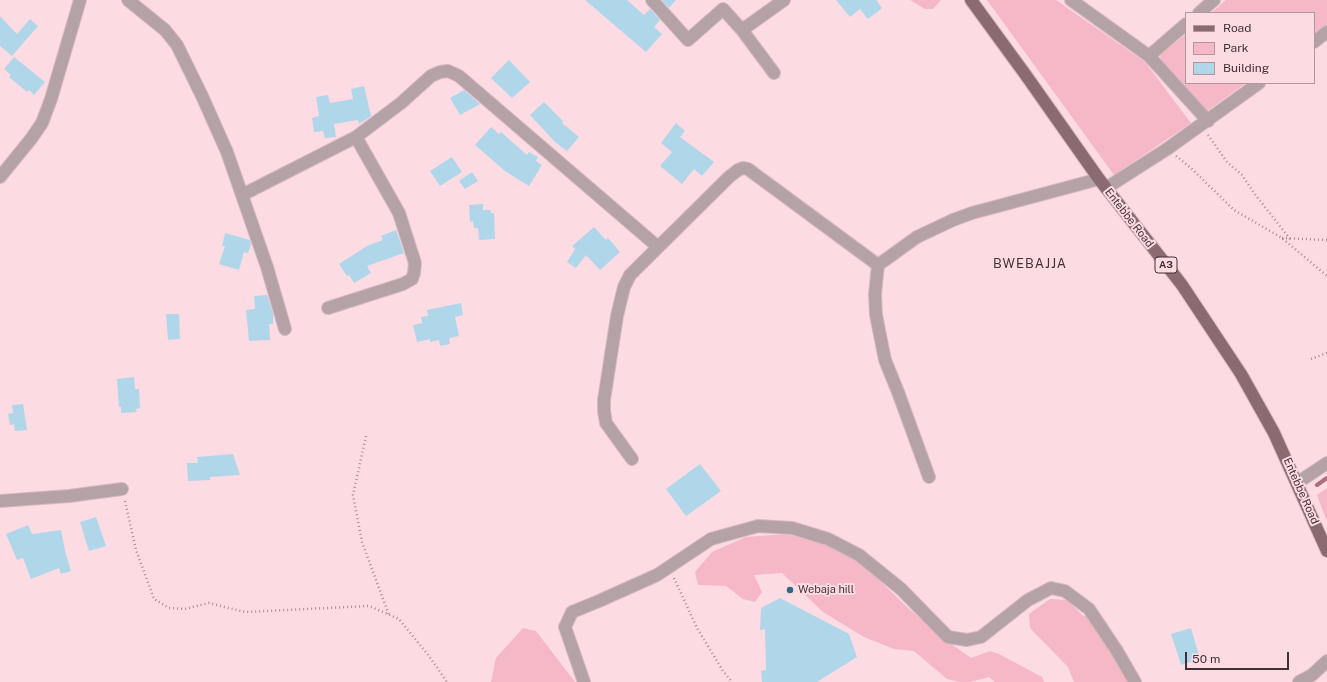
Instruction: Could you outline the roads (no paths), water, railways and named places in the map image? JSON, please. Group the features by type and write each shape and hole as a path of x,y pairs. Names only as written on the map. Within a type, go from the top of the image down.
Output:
{"main road":[{"name":"Entebbe Road","path":"970,0 1025,74 1103,184 1182,285 1241,374 1274,432 1327,551"}],"street":[{"path":"0,178 42,123 51,99 80,0"},
{"path":"128,0 165,30 177,45 202,96 227,152 267,267 285,329"},
{"path":"652,0 688,40 723,9 742,30 774,73"},
{"path":"742,30 784,0"},
{"path":"1071,0 1149,56 1205,123"},
{"path":"1200,12 1214,0"},
{"path":"1149,56 1185,25"},
{"path":"1315,41 1327,32"},
{"path":"242,195 356,137 401,103 431,76 440,72 448,71 459,76 658,247"},
{"path":"929,477 885,360 876,315 875,294 878,265 917,237 972,213 1103,184 1167,149 1258,84"},
{"path":"328,308 403,284 412,279 414,273 415,263 398,213 356,137"},
{"path":"632,459 606,423 604,412 604,400 617,316 624,287 630,275 729,178 743,168 748,169 878,265"},
{"path":"1297,483 1327,463"},
{"path":"0,501 69,496 122,489"},
{"path":"584,682 565,627 572,612 658,575 711,539 758,526 792,528 828,539 859,555 901,589 948,637 967,640 981,637 1028,600 1051,588 1065,591 1089,609 1117,650 1135,682"},
{"path":"1299,682 1312,675 1327,661"}],"waterway":[{"path":"1317,485 1327,478"}],"place":[{"name":"Webaja hill","path":"790,590"}],"district":[{"name":"BWEBAJJA","path":"1030,264"}]}
